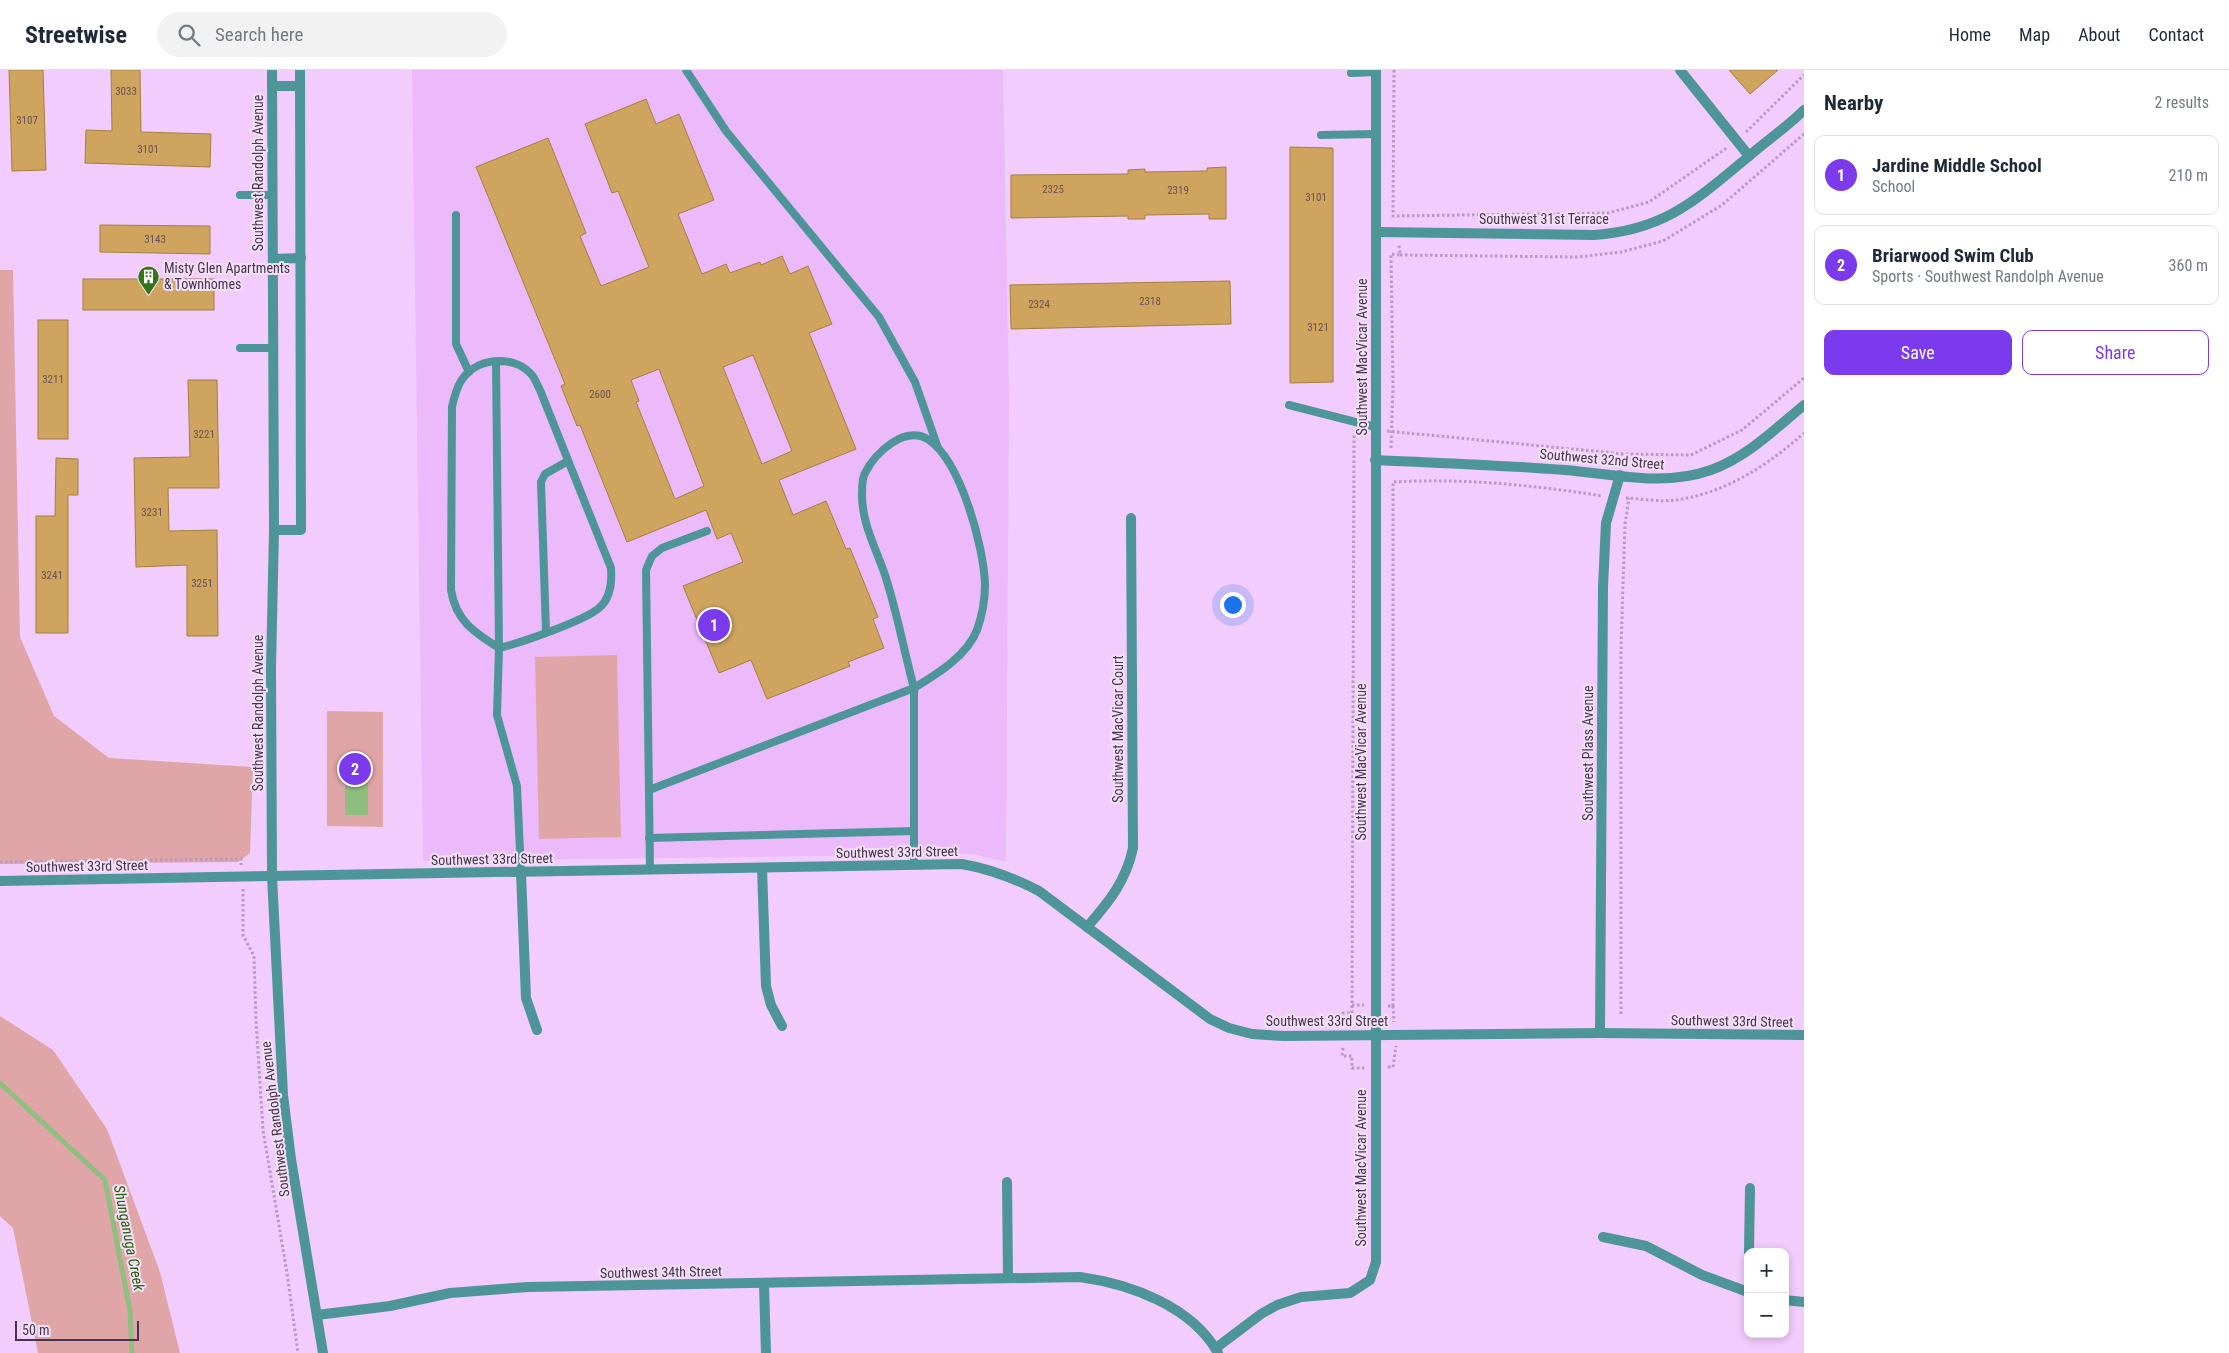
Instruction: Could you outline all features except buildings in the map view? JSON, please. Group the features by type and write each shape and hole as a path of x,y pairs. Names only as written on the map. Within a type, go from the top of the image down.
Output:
{"street":[{"name":"Southwest Randolph Avenue","path":"272,70 274,348 274,530 271,668 272,876 283,1095 323,1353"},
{"path":"274,530 301,530 300,70"},
{"path":"1680,70 1749,156 1804,110"},
{"name":"Southwest MacVicar Avenue","path":"1217,1351 1261,1314 1277,1305 1301,1297 1350,1293 1370,1280 1376,1262 1376,71"},
{"path":"272,86 300,86"},
{"name":"Southwest 31st Terrace","path":"1376,232 1594,235 1627,231 1655,223 1693,202 1749,156"},
{"path":"273,259 301,258"},
{"name":"Southwest 32nd Street","path":"1375,460 1467,464 1666,479 1712,469 1748,451 1804,405"},
{"name":"Southwest Plass Avenue","path":"1600,1033 1603,587 1606,523 1620,475"},
{"name":"Southwest MacVicar Court","path":"1087,927 1120,885 1128,867 1133,848 1131,518"},
{"name":"Southwest 33rd Street","path":"0,881 962,864 989,869 1017,879 1039,891 1192,1007 1229,1028 1252,1034 1282,1036 1600,1033 1804,1035"},
{"path":"762,868 766,986 771,1005 782,1026"},
{"path":"521,873 526,998 538,1030"},
{"path":"1007,1182 1008,1278"},
{"path":"1749,1248 1750,1188"},
{"path":"1603,1237 1646,1246 1702,1275 1744,1291"},
{"name":"Southwest 34th Street","path":"317,1315 390,1306 473,1290 528,1287 1080,1277 1128,1286 1153,1297 1176,1311 1197,1328 1217,1351"},
{"path":"764,1284 766,1353"},
{"path":"1789,1300 1804,1302"}],"lane":[{"path":"649,790 914,688 936,675 964,650 976,631 983,610 985,586 974,526 966,498 938,448 915,382 879,317 726,131 686,70"},
{"path":"1351,73 1376,71"},
{"path":"1321,135 1376,134"},
{"path":"240,195 272,195"},
{"path":"456,215 456,344 469,372"},
{"path":"240,348 274,348"},
{"path":"496,362 499,648 497,716 517,786 521,873"},
{"path":"496,362 516,363 531,374 540,390 611,568 612,582 608,595 600,608 521,642 499,648 469,629 458,614 451,590 452,407 455,392 462,379 469,372 485,363 496,362"},
{"path":"1289,405 1375,428"},
{"path":"914,865 914,688 885,574 865,522 862,495 864,474 881,451 898,440 913,436 926,438 938,448"},
{"path":"546,632 541,482 544,474 568,460"},
{"path":"650,870 646,570 652,556 662,548 707,531"},
{"path":"649,838 914,831"}],"path":[{"path":"1394,70 1393,216 1608,213 1649,202 1737,141 1804,76"},
{"path":"1391,461 1392,254 1400,255 1398,216"},
{"path":"1352,1005 1354,434 1375,428 1392,432 1624,454 1691,455 1742,430 1804,378"},
{"path":"1393,482 1393,1006"},
{"path":"1621,1014 1621,638 1625,524 1630,498"},
{"path":"0,862 241,859 243,935 254,956 263,1130 288,1273 298,1353"}],"shaded area":[{"path":"412,70 1003,70 1009,396 1006,862 973,854 423,861"},
{"path":"0,270 13,270 20,637 54,716 109,758 253,767 250,853 238,862 0,864"},
{"path":"617,655 621,837 539,839 535,657"},
{"path":"327,711 383,712 383,827 327,826"},
{"path":"345,758 368,758 368,815 345,815"},
{"path":"0,1016 53,1050 107,1129 160,1272 180,1353 38,1353 13,1228 0,1216"}],"waterway":[{"name":"Shunganuga Creek","path":"0,1083 105,1180 130,1311 132,1353"}],"place":[{"name":"Misty Glen Apartments & Townhomes","path":"148,295"},
{"name":"Jardine Middle School","path":"714,625"},
{"name":"Briarwood Swim Club","path":"355,769"}]}
